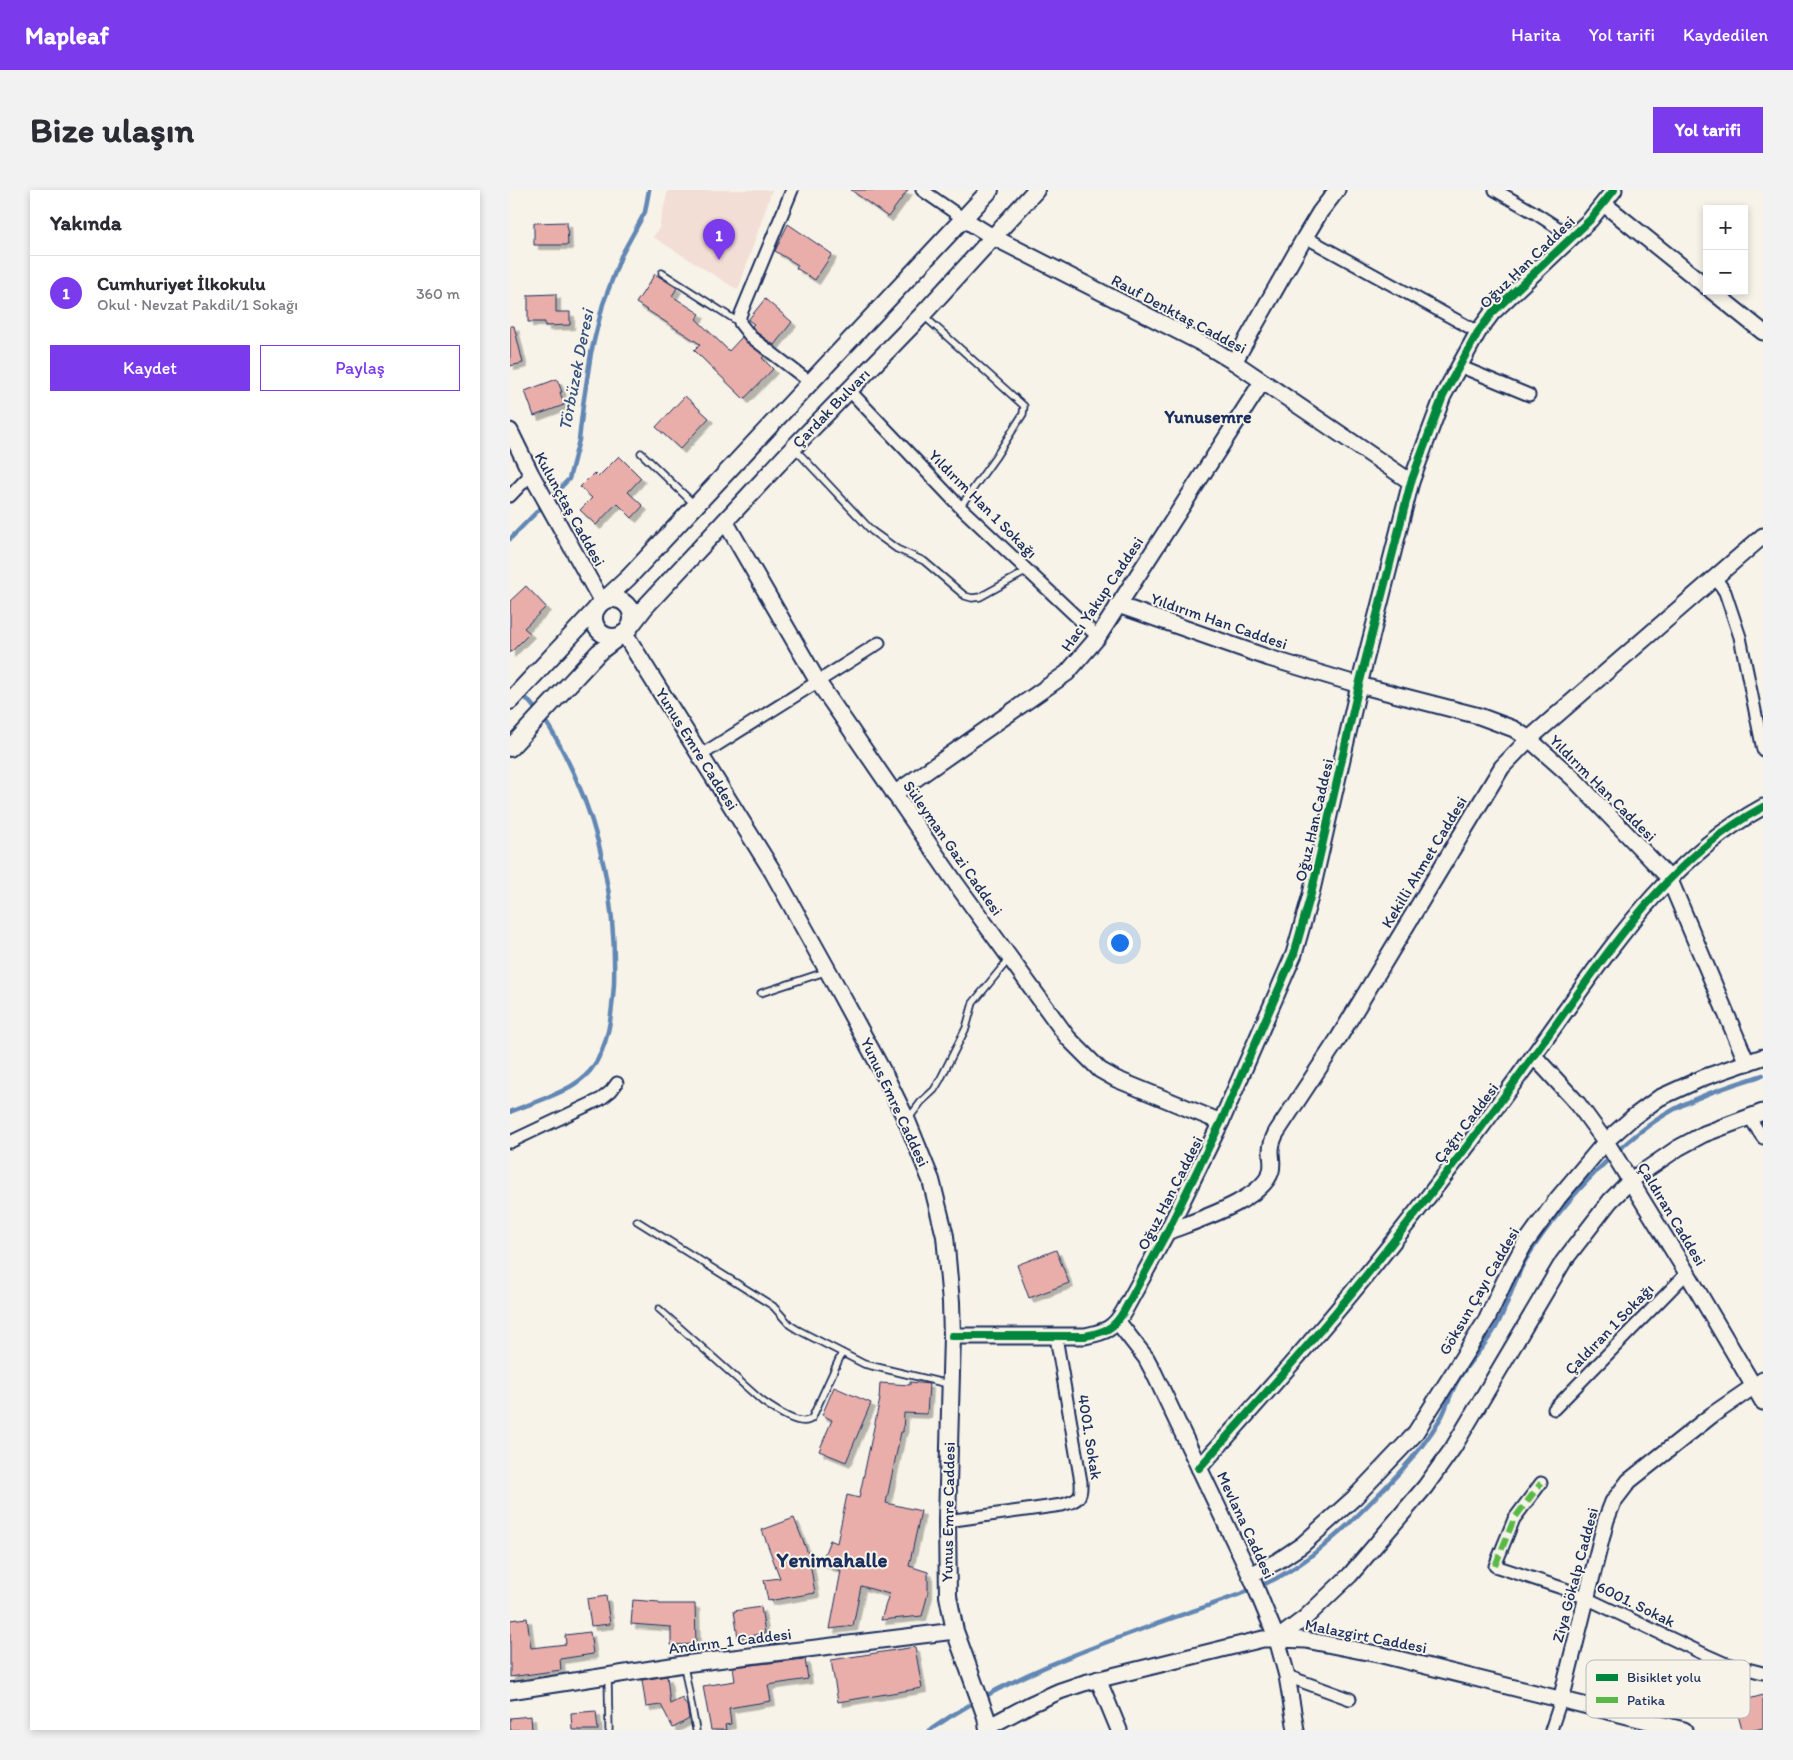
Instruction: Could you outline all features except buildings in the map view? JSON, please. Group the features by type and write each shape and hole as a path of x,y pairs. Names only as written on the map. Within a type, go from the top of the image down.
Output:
{"main road":[{"name":"Çardak Bulvarı","path":"510,701 600,605 628,578 990,190"},
{"name":"Çardak Bulvarı","path":"510,748 599,652 626,630 725,521 922,315 1036,190"},
{"path":"612,599 620,600 626,604 632,614 632,621 626,630 614,636 606,635 600,631 596,625 595,618 600,605 612,599"},
{"name":"Yunus Emre Caddesi","path":"626,630 773,872 828,971 907,1120 931,1180 939,1209 949,1269 952,1336 947,1586 955,1631 987,1725"}],"street":[{"path":"792,190 740,316 740,323 751,337 811,383"},
{"name":"Rauf Denktaş Caddesi","path":"922,190 993,237 1188,336 1234,362 1411,482"},
{"path":"1234,362 1320,212 1337,190"},
{"path":"1495,190 1535,212 1572,237"},
{"name":"Oğuz Han Caddesi","path":"1118,1322 1167,1232 1221,1122 1294,954 1311,894 1358,685 1411,482 1444,396 1478,332 1492,313 1572,237 1604,204 1614,190"},
{"path":"1604,204 1703,284"},
{"path":"1305,238 1478,332"},
{"path":"1717,295 1763,332"},
{"path":"1459,366 1529,395"},
{"name":"Hacı Yakup Caddesi","path":"894,794 1060,678 1078,662 1098,637 1262,382"},
{"name":"Yıldırım Han 1 Sokağı","path":"849,390 960,507 1098,637"},
{"name":"Kulunçtaş Caddesi","path":"510,431 530,474 566,537 600,605"},
{"path":"510,496 530,474"},
{"name":"Süleyman Gazi Caddesi","path":"725,521 818,682 957,885 1068,1038 1100,1070 1138,1090 1221,1122"},
{"name":"Kekilli Ahmet Caddesi","path":"1167,1232 1239,1202 1253,1192 1267,1178 1271,1170 1272,1143 1276,1133 1338,1039 1498,773 1529,739 1763,536"},
{"path":"1715,577 1725,592 1740,637 1763,750"},
{"name":"Yıldırım Han Caddesi","path":"1118,606 1269,658 1358,685 1479,716 1514,729 1529,739 1574,779 1669,878 1747,1063"},
{"path":"701,755 879,643"},
{"name":"Çağrı Caddesi","path":"1200,1468 1330,1318 1403,1230 1534,1056 1603,958 1642,909 1669,878 1722,832 1763,807"},
{"name":"Çaldıran Caddesi","path":"1534,1056 1578,1104 1608,1144 1687,1273 1758,1383 1763,1402"},
{"name":"Göksun Çayı Caddesi","path":"1251,1578 1288,1555 1322,1529 1414,1435 1483,1326 1529,1237 1558,1198 1632,1118 1659,1098 1705,1077 1763,1057"},
{"path":"510,1142 601,1099 618,1083"},
{"path":"1277,1639 1305,1618 1350,1575 1425,1487 1458,1440 1563,1262 1627,1175 1704,1134 1756,1114 1763,1138"},
{"name":"Çaldıran 1 Sokağı","path":"1554,1409 1687,1273"},
{"path":"952,1336 1085,1336 1100,1333 1118,1322"},
{"name":"Mevlana Caddesi","path":"1118,1322 1146,1358 1200,1468 1270,1620 1287,1676 1296,1730"},
{"name":"4001. Sokak","path":"947,1520 1062,1505 1074,1502 1079,1498 1082,1492 1081,1482 1056,1337"},
{"name":"Ziya Gökalp Caddesi","path":"1560,1700 1606,1520 1613,1502 1621,1490 1678,1441 1758,1383"},
{"name":"6001. Sokak","path":"1541,1482 1514,1518 1495,1566 1565,1589 1717,1660"},
{"name":"Andırın_1 Caddesi","path":"510,1691 684,1664 955,1631"},
{"name":"Malazgirt Caddesi","path":"987,1725 1060,1691 1263,1639 1306,1640 1382,1655 1586,1706"},
{"name":"6001. Sokak","path":"1750,1670 1763,1673"},
{"path":"1287,1676 1350,1699"},
{"path":"1098,1680 1119,1730"},
{"path":"1551,1730 1560,1700"},
{"name":"Malazgirt Caddesi","path":"1634,1718 1684,1730"}],"lane":[{"path":"662,273 740,323"},
{"path":"922,315 1024,406 1023,414 1000,451 960,507"},
{"path":"794,447 872,532 897,549 924,561 965,596 972,598 980,597 1027,571"},
{"path":"641,453 695,505"},
{"path":"907,1120 921,1102 934,1090 966,1028 973,1003 1010,957"},
{"path":"761,993 828,971"},
{"path":"637,1221 773,1306 790,1325 842,1353 864,1364 881,1369 950,1384"},
{"path":"659,1310 762,1401 782,1414 804,1422 812,1418 842,1353"},
{"path":"684,1664 696,1730"},
{"path":"608,1676 609,1730"}],"shaded area":[{"path":"668,190 772,190 738,290 653,237 659,228"}],"waterway":[{"name":"Törbüzek Deresi","path":"510,539 569,479 579,440 591,353 603,304 621,256 645,212 649,190"},
{"name":"Törbüzek Deresi","path":"522,693 538,712"},
{"name":"Törbüzek Deresi","path":"510,1112 574,1085 590,1071 605,1041 611,1018 614,984 613,930 606,877 600,851 593,825 574,774 564,752 543,718"},
{"path":"930,1730 986,1695 1016,1680 1076,1654 1235,1596 1273,1580 1324,1546 1356,1517 1411,1460 1427,1438 1442,1416 1458,1380 1496,1327 1525,1261 1553,1221 1588,1180 1627,1143 1666,1114 1725,1087 1763,1075"}],"marked path":[{"path":"1495,1566 1514,1519 1541,1483"}],"cycle path":[{"path":"952,1336 1085,1336 1098,1333 1113,1326 1124,1311 1167,1232 1221,1122 1294,954 1311,894 1359,685 1411,482 1443,396 1478,332 1492,313 1590,220 1614,190"},
{"path":"1199,1468 1297,1357 1384,1254 1482,1126 1625,930 1674,875 1701,850 1731,827 1763,807"}],"place":[{"name":"Cumhuriyet İlkokulu","path":"719,260"}],"district":[{"name":"Yunusemre","path":"1208,417"},
{"name":"Yenimahalle","path":"832,1559"}]}
